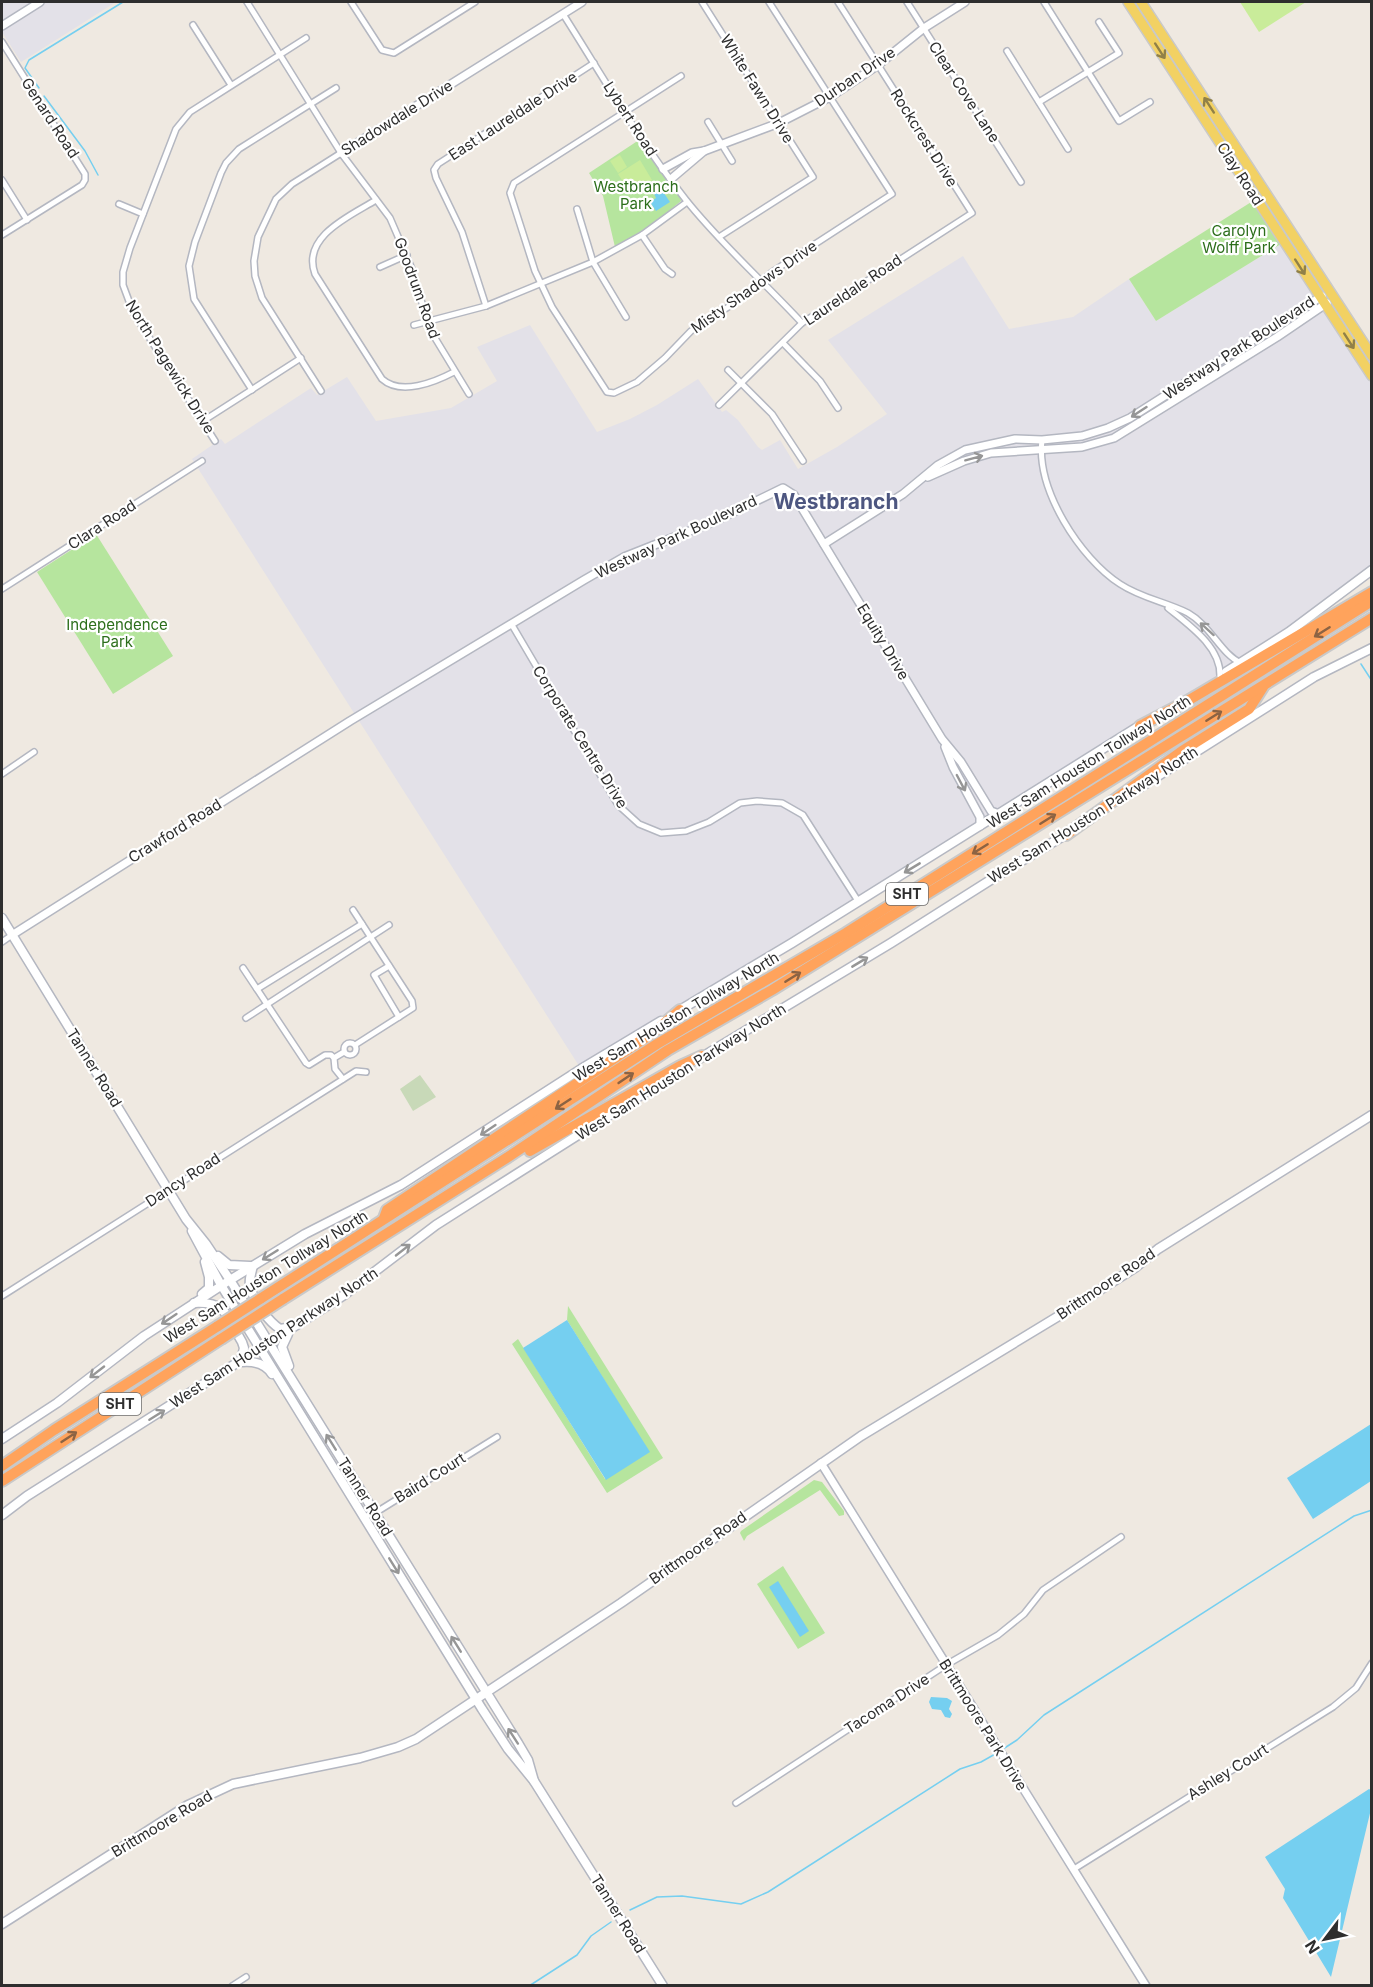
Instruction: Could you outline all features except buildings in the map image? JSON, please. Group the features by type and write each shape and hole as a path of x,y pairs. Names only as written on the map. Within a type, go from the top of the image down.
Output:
{"highway":[{"path":"1140,726 1192,698 1371,592"},
{"name":"West Sam Houston Tollway North","path":"2,1466 642,1053 838,938 1371,601"},
{"name":"West Sam Houston Tollway North","path":"2,1481 508,1157 668,1050 772,990 1371,618"},
{"path":"1066,835 1182,751 1249,709 1265,684"},
{"path":"383,1221 387,1210 654,1032 680,1010"},
{"path":"508,1157 514,1159 680,1066 702,1056"},
{"name":"SHT","path":"2,1461 39,1440"}],"main road":[{"name":"Clay Road","path":"1128,2 1371,376"},
{"name":"Clay Road","path":"1141,2 1371,356"},
{"path":"1173,71 1183,65"},
{"path":"1215,135 1224,129"},
{"path":"1253,193 1262,187"},
{"path":"2,1439 57,1403 131,1345 221,1285 305,1234 401,1185 581,1069 980,826 1289,632 1371,570"},
{"name":"West Sam Houston Parkway North","path":"2,1515 27,1496 344,1295 436,1226 702,1056 1066,835 1267,705 1314,677 1371,648"},
{"name":"Tanner Road","path":"2,918 186,1219 230,1280 487,1693 528,1760 534,1780"},
{"name":"Brittmoore Road","path":"2,1924 188,1805 211,1793 233,1784 360,1758 416,1739 621,1603 821,1463 916,1401 1137,1267 1158,1250 1371,1115"},
{"path":"203,1245 229,1265 253,1266"},
{"path":"194,1303 209,1288 203,1245"},
{"name":"Tanner Road","path":"203,1245 221,1285 363,1516 508,1749 534,1780 663,1986"},
{"path":"253,1266 250,1289 271,1323 280,1329 295,1326"},
{"path":"194,1303 210,1302 222,1307 242,1342 244,1348 241,1362 259,1362 268,1369 276,1382 287,1392"},
{"path":"295,1326 286,1336 283,1352 307,1404"}],"street":[{"path":"2,26 40,2"},
{"name":"Goodrum Road","path":"247,2 341,153 390,218 407,255 435,338 469,394"},
{"path":"351,2 379,47 386,52 394,53 476,2"},
{"name":"Shadowdale Drive","path":"301,358 262,298 255,276 255,250 258,237 264,220 276,199 292,184 582,2"},
{"name":"White Fawn Drive","path":"702,2 813,177 719,237"},
{"path":"769,2 830,97"},
{"name":"Rockcrest Drive","path":"838,2 972,213"},
{"name":"Clear Cove Lane","path":"907,2 1021,182"},
{"name":"Durban Drive","path":"663,169 692,153 704,151 779,123 830,97 878,65 924,28 965,2"},
{"path":"1044,2 1119,121 1150,102"},
{"name":"Lybert Road","path":"563,14 663,169 687,202 802,323"},
{"path":"1039,102 1119,53 1099,22"},
{"path":"193,25 231,85"},
{"path":"119,204 143,214 176,129 190,112 306,38"},
{"name":"Genard Road","path":"2,42 85,174 82,185 27,220"},
{"path":"1007,51 1068,149"},
{"name":"East Laureldale Drive","path":"486,306 468,249 434,170 438,164 594,63"},
{"path":"541,284 510,188 514,183 681,76"},
{"path":"252,390 194,299 190,258 221,173 231,157 336,87"},
{"name":"Misty Shadows Drive","path":"541,284 552,307 596,377 608,392 623,390 651,371 691,331 736,303 772,272 892,194 830,97"},
{"path":"708,122 732,162"},
{"name":"Durban Drive","path":"670,179 704,151"},
{"path":"2,180 27,220 2,235"},
{"path":"376,200 323,235 312,260 315,274 388,385 400,387 432,381 454,372"},
{"path":"414,325 486,306 593,262 642,235 687,202"},
{"path":"577,209 593,262 626,317"},
{"name":"Laureldale Road","path":"719,405 802,323 972,213"},
{"name":"North Pagewick Drive","path":"143,214 126,259 123,272 125,292 133,312 215,441"},
{"path":"642,235 665,269 672,274"},
{"path":"380,267 407,255"},
{"name":"Westway Park Boulevard","path":"350,721 624,557 694,531 783,488 794,495 824,544 903,494 938,465 965,450 1015,439 1042,440 1082,436 1108,428 1130,418 1319,296 1332,295"},
{"name":"Westway Park Boulevard","path":"920,481 963,460 991,453 1082,447 1114,438 1326,306 1332,295"},
{"path":"783,343 820,381 838,408"},
{"path":"203,422 301,358 321,391"},
{"path":"728,370 772,414 803,461"},
{"path":"1042,440 1041,450 1048,492 1090,559 1121,585 1188,614 1209,629 1231,658 1241,663"},
{"name":"Clara Road","path":"2,589 202,461"},
{"name":"Equity Drive","path":"824,544 942,740 953,768 981,817 980,826"},
{"path":"1164,605 1208,645 1221,664 1220,676"},
{"name":"Corporate Centre Drive","path":"512,625 618,805 639,824 661,833 686,831 709,822 740,803 757,801 782,803 803,815 858,901"},
{"name":"Crawford Road","path":"2,942 350,721"},
{"name":"Equity Drive","path":"942,740 961,762 991,811 999,814"},
{"path":"2,774 34,752"},
{"path":"334,1058 345,1052 345,1044 351,1042 355,1045 413,1008 412,1001 353,910"},
{"path":"257,989 362,924"},
{"path":"246,1018 389,925"},
{"path":"389,966 374,975 399,1017"},
{"path":"243,968 306,1063 309,1065 331,1054 334,1058 335,1069 343,1079"},
{"name":"Dancy Road","path":"2,1296 343,1079 356,1071 366,1072"},
{"name":"Baird Court","path":"363,1516 375,1513 497,1437"},
{"name":"Brittmoore Park Drive","path":"821,1463 1146,1986"},
{"name":"Tacoma Drive","path":"735,1803 946,1665 1009,1627 1024,1614 1043,1590 1121,1537"},
{"name":"Ashley Court","path":"1074,1869 1334,1707 1356,1688 1371,1664"},
{"path":"232,1986 246,1977"}],"shaded area":[{"path":"2,2 116,2 21,62 2,32"},
{"path":"1284,242 1371,376 1371,570 1220,676 581,1069 192,459 221,439 225,444 311,388 317,395 347,377 376,421 451,408 497,381 477,347 530,325 597,432 657,405 698,379 722,412 726,410 738,420 758,447 762,450 780,440 798,469 887,414 828,340 963,256 1009,329 1073,317 1129,279 1156,321"}],"green space":[{"path":"1240,2 1306,2 1259,32"},
{"name":"Westbranch Park","path":"639,140 680,196 681,201 653,224 615,247 603,196 589,173"},
{"path":"620,155 627,167 618,173 610,161"},
{"path":"640,160 652,180 631,194 618,174"},
{"name":"Carolyn Wolff Park","path":"1256,199 1284,242 1156,321 1129,279"},
{"name":"Independence Park","path":"96,534 173,656 113,694 37,572"},
{"path":"420,1075 436,1097 413,1111 400,1089"},
{"path":"568,1306 663,1458 607,1493 512,1344 518,1339 605,1479 649,1452 567,1320"},
{"path":"814,1480 822,1482 844,1511 844,1515 839,1516 820,1490 747,1536 744,1541 741,1531"},
{"path":"783,1566 825,1633 798,1649 757,1584"}],"water":[{"path":"657,183 670,202 656,211 650,202 656,198 651,187"},
{"path":"567,1320 650,1452 606,1480 523,1348"},
{"path":"1371,1424 1371,1481 1313,1519 1287,1478"},
{"path":"778,1581 809,1631 800,1637 769,1587"},
{"path":"931,1697 947,1698 952,1701 949,1709 952,1714 950,1718 945,1717 941,1710 932,1709 929,1702"},
{"path":"1369,1789 1371,1790 1371,1809 1331,1977 1283,1898 1285,1889 1265,1857"}],"waterway":[{"path":"39,88 25,68 29,60 123,2"},
{"path":"44,96 85,151 98,175"},
{"path":"1361,664 1372,681"},
{"path":"1003,1749 1017,1740 1044,1715 1354,1516 1372,1510"},
{"path":"630,1910 657,1897 682,1896 741,1904 768,1892 960,1769 981,1762 997,1753"},
{"path":"529,1986 577,1955 591,1936 611,1922"}],"district":[{"name":"Westbranch","path":"836,502"}]}
